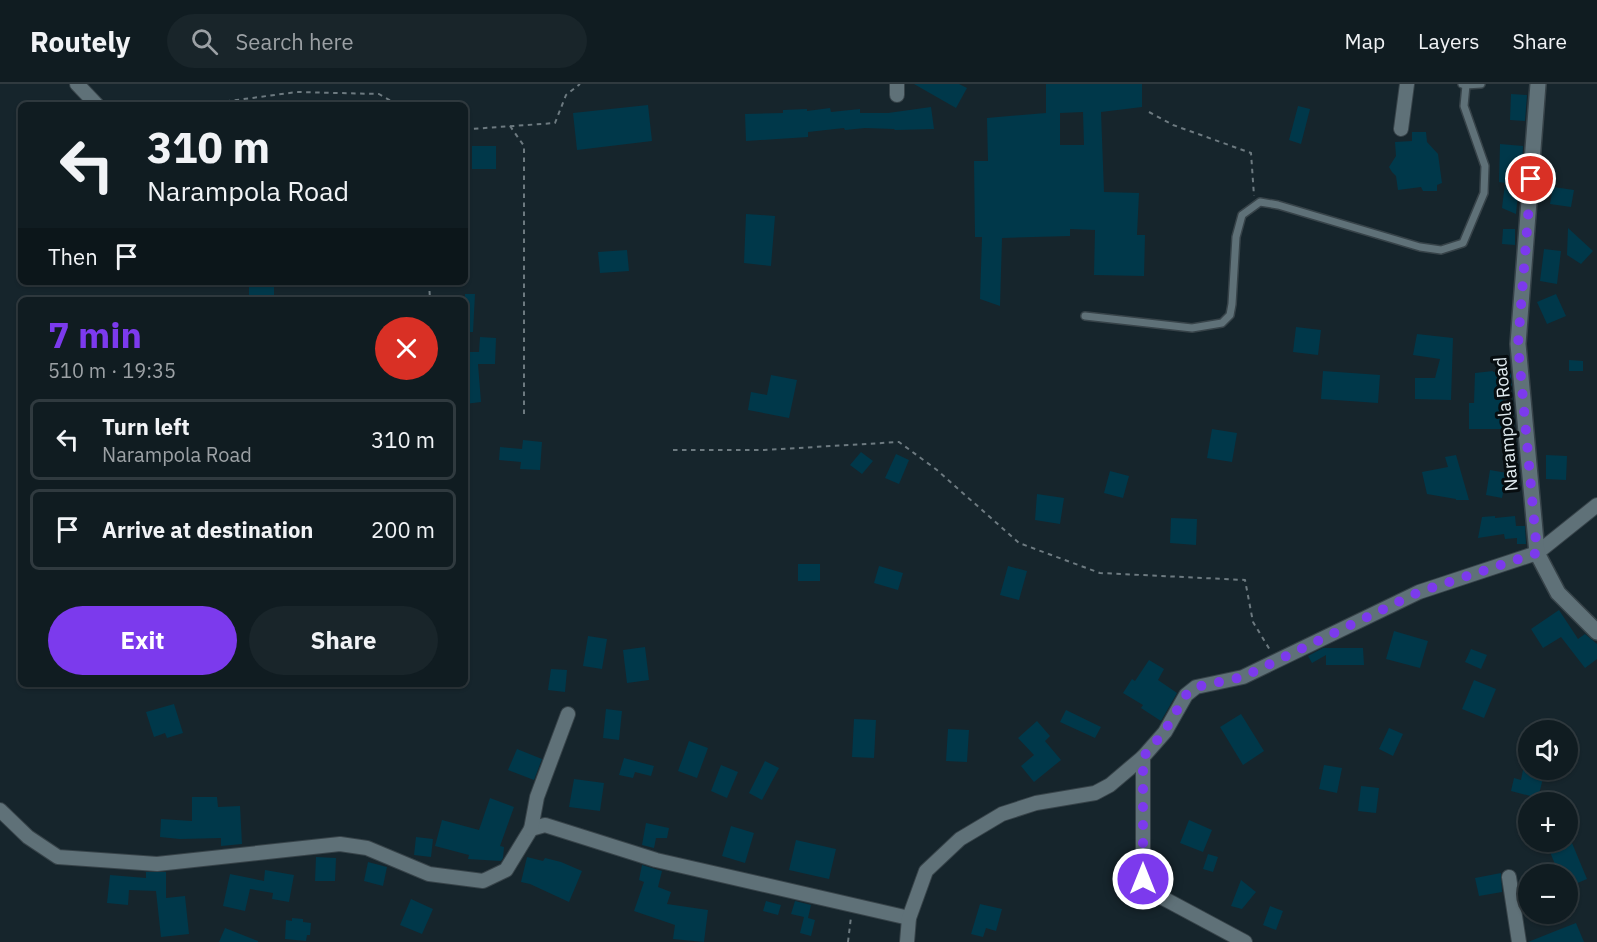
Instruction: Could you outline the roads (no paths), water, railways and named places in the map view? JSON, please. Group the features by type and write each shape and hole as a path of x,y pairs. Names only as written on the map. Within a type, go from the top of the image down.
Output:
{"street":[{"path":"77,84 94,102"},
{"path":"1401,129 1407,84"},
{"name":"Narampola Road","path":"1538,84 1518,344 1537,553 1558,593 1597,632"},
{"path":"907,942 909,918 926,871 960,839 1002,814 1036,803 1095,793 1110,785 1143,757 1164,732 1186,695 1196,687 1243,677 1419,592 1537,553 1597,505"},
{"path":"0,810 28,837 58,857 157,864 340,844 367,848 429,874 483,881 506,870 531,830 537,796 568,714"},
{"path":"1143,757 1143,879 1148,890 1245,942"},
{"path":"531,830 545,825 656,860 909,918"},
{"path":"1509,877 1519,942"}],"lane":[{"path":"1085,316 1192,328 1222,322 1230,315 1236,237 1242,215 1260,202 1278,205 1420,248 1441,250 1463,243 1484,193 1485,166 1464,106 1464,85 1480,84"}]}
